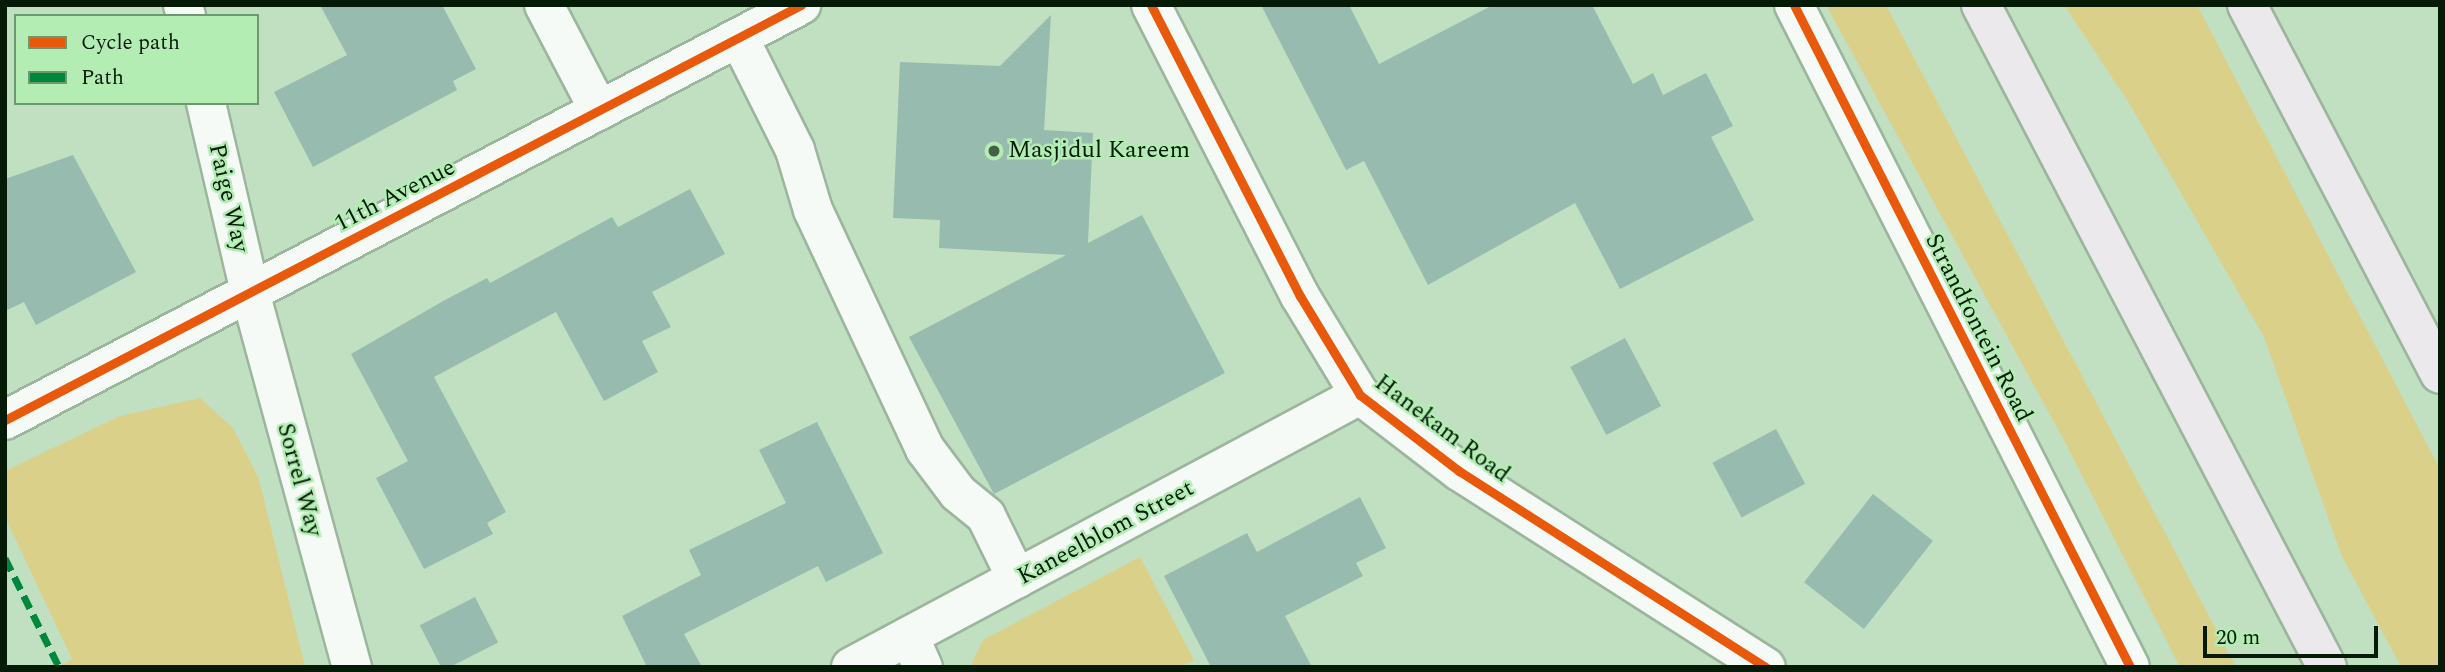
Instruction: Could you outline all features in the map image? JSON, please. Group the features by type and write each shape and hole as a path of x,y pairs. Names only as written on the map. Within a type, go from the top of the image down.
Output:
{"main road":[{"path":"1981,5 2327,667"},
{"path":"2247,5 2440,374"}],"street":[{"path":"544,5 599,110"},
{"name":"11th Avenue","path":"5,420 801,5"},
{"name":"Hanekam Road","path":"1152,5 1300,296 1360,396 1459,471 1720,655 1766,667"},
{"name":"Strandfontein Road","path":"1794,5 2130,667"},
{"path":"739,38 795,150 813,210 925,449 958,493 986,516 1017,579"},
{"name":"Paige Way","path":"206,105 250,292"},
{"name":"Sorrel Way","path":"250,292 352,667"},
{"name":"Kaneelblom Street","path":"851,667 916,651 1017,579 1360,396"}],"shaded area":[{"path":"1826,5 1886,5 2236,667 2180,667 2066,444"},
{"path":"2064,5 2197,5 2440,469 2440,667 2401,667 2341,554 2264,337 2129,103"},
{"path":"200,398 233,428 259,479 305,667 59,667 72,659 5,517 5,471 120,416"},
{"path":"1140,557 1194,660 1181,667 970,667 983,640"}],"building":[{"path":"320,5 442,5 476,69 453,81 457,90 313,167 274,92 347,55"},
{"path":"1261,5 1349,5 1379,64 1493,5 1592,5 1633,84 1653,73 1663,95 1706,73 1733,126 1711,137 1754,220 1620,289 1575,203 1428,285 1364,161 1346,170"},
{"path":"1051,15 1044,130 1093,133 1088,243 1142,215 1225,373 994,494 909,337 1066,255 939,248 940,220 893,218 900,62 1000,66"},
{"path":"73,155 136,272 36,325 24,302 5,311 5,179"},
{"path":"690,189 725,254 652,292 671,327 642,341 658,372 604,401 556,312 434,377 506,512 487,523 493,534 424,569 376,478 408,461 351,354 445,300 487,278 490,283 612,217 618,227"},
{"path":"1625,338 1661,406 1606,435 1570,367"},
{"path":"817,422 883,553 826,582 818,566 684,634 702,667 647,667 622,616 701,575 689,550 786,503 759,450"},
{"path":"1776,429 1805,484 1742,518 1712,463"},
{"path":"1873,494 1933,541 1864,629 1804,582"},
{"path":"1360,497 1386,548 1356,563 1363,576 1285,616 1312,667 1211,667 1164,576 1247,533 1257,552"},
{"path":"475,597 498,642 450,667 441,667 420,625"}],"marked path":[{"path":"5,558 59,667"}],"cycle path":[{"path":"5,420 801,5"},
{"path":"1151,5 1300,296 1360,395 1459,471 1766,667"},
{"path":"1794,5 2130,667"}],"place":[{"name":"Masjidul Kareem","path":"994,151"}]}
